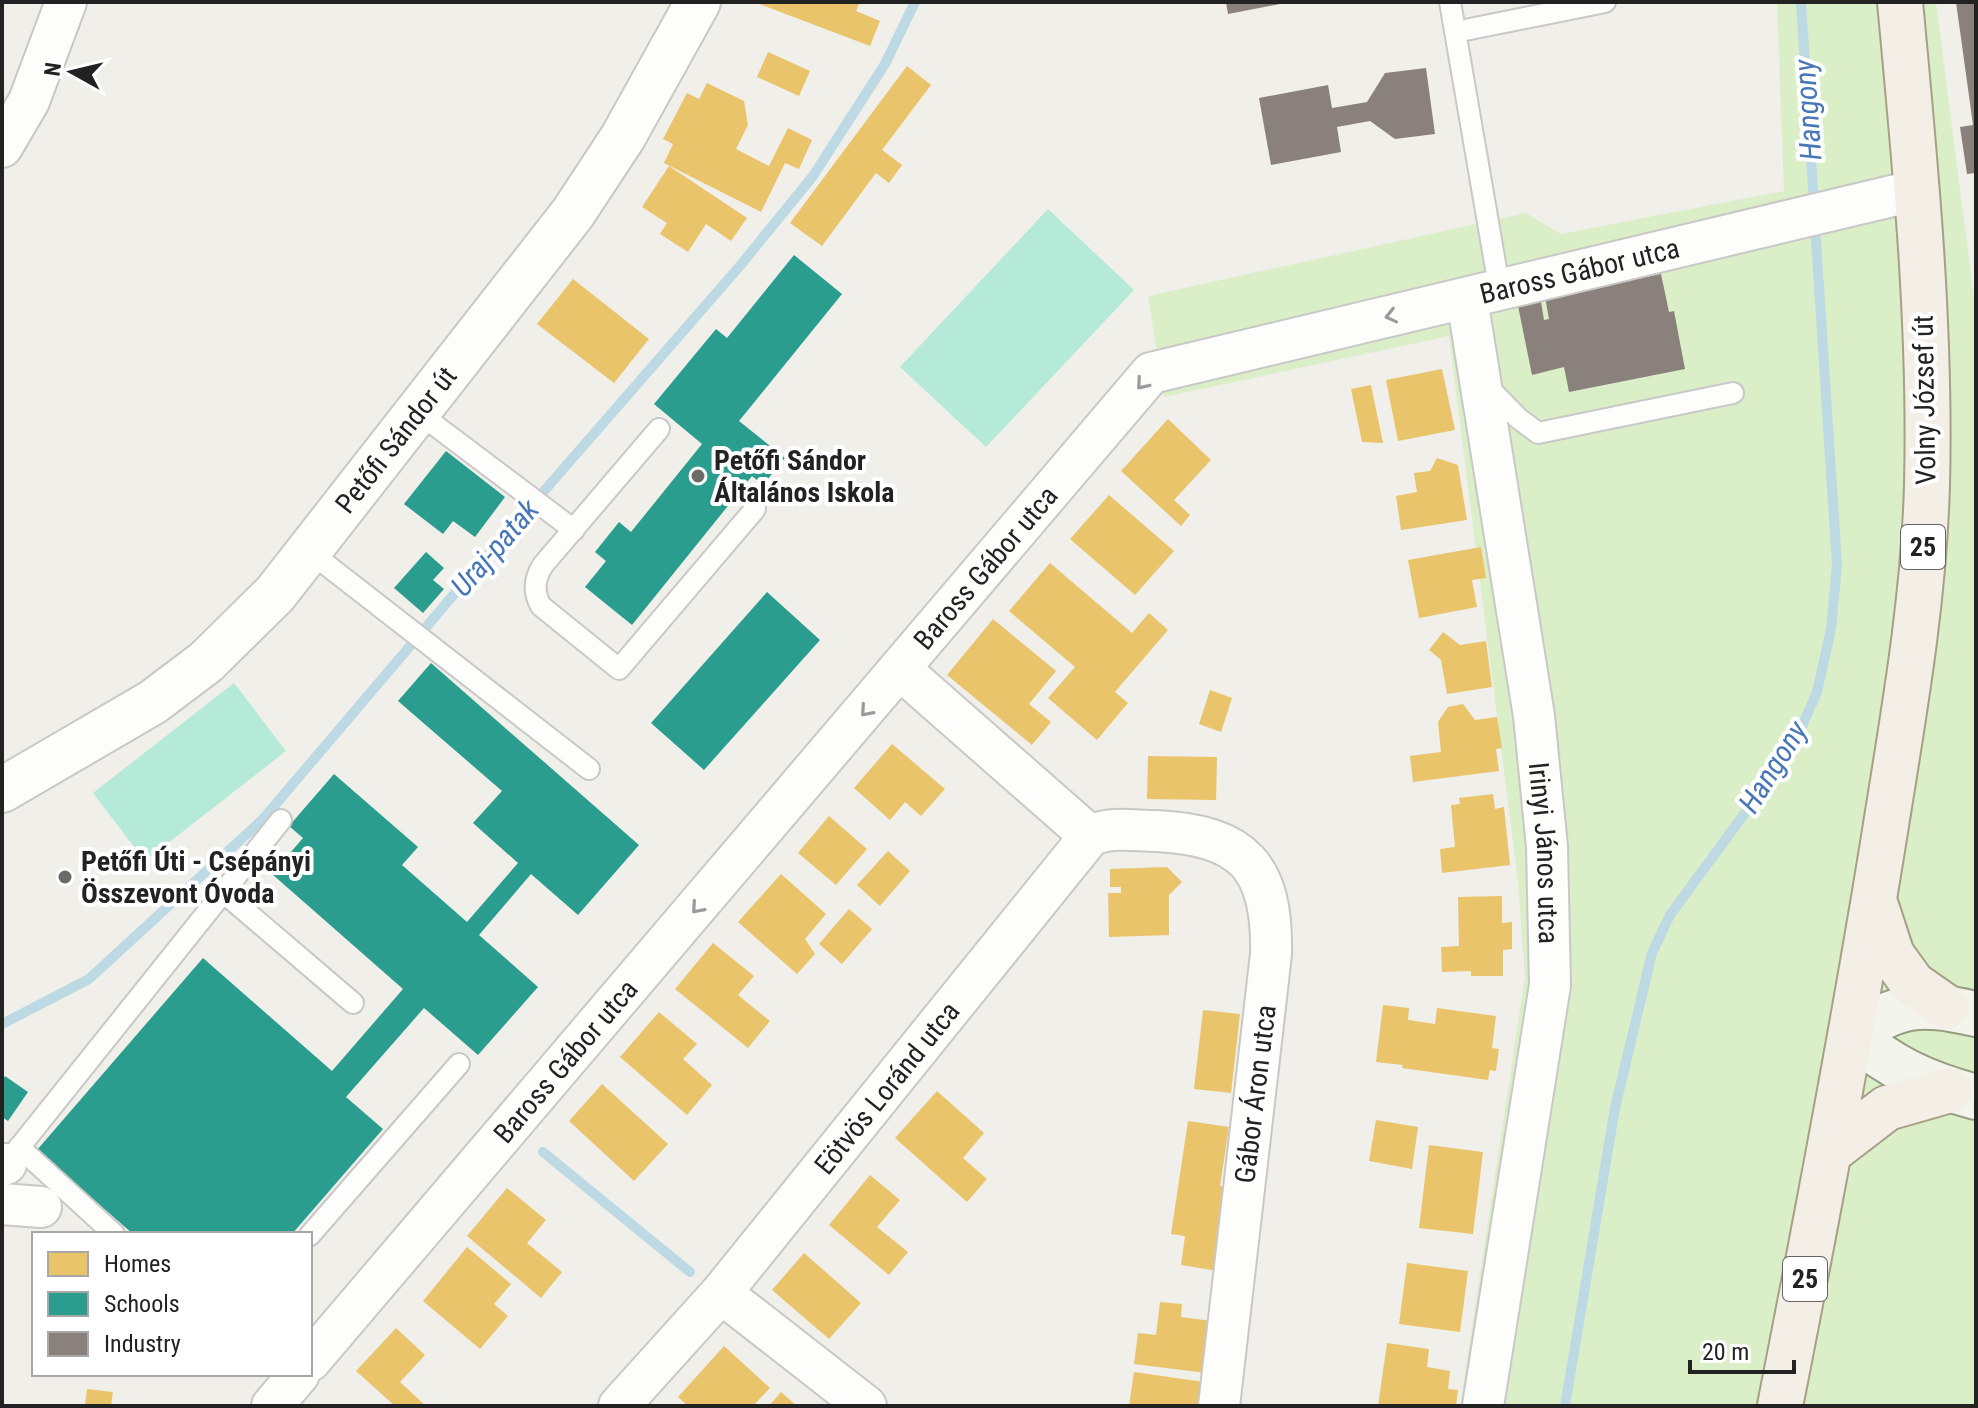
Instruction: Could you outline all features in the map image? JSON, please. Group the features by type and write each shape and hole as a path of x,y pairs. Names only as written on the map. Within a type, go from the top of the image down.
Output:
{"main road":[{"name":"Volny József út","path":"1831,1151 1913,652 1922,570 1927,485 1925,334 1917,190 1900,2"},
{"path":"1874,901 1892,955 1913,984 1961,1010"},
{"path":"1961,1010 1908,1006 1890,1012 1851,1034 1883,1061 1919,1079 1963,1094"},
{"path":"1831,1151 1887,1108 1963,1094"},
{"name":"25","path":"1780,1406 1831,1151"}],"street":[{"path":"2,147 29,101 66,2"},
{"name":"Petőfi Sándor út","path":"2,790 153,702 206,662 275,594 573,213 623,137 698,2"},
{"name":"Baross Gábor utca","path":"312,1359 1151,373 1917,190"},
{"name":"Irinyi János utca","path":"1483,295 1481,380 1534,716 1551,925 1550,985 1483,1406"},
{"path":"901,670 1090,836"},
{"name":"Gábor Áron utca","path":"1090,836 1099,831 1116,830 1200,835 1232,848 1254,867 1270,909 1271,954 1219,1406"},
{"name":"Eötvös Loránd utca","path":"619,1406 721,1293 1090,836"},
{"path":"2,1204 41,1207"},
{"path":"721,1293 866,1406"},
{"path":"272,1406 297,1376"}],"lane":[{"path":"1450,2 1483,295"},
{"path":"1455,32 1605,2"},
{"path":"1481,380 1518,418 1538,433 1733,393"},
{"path":"416,411 574,530"},
{"path":"659,429 537,574 537,599 541,606 619,669 755,509"},
{"path":"310,552 589,769"},
{"path":"112,1232 91,1213 9,1159 281,820"},
{"path":"223,892 353,1003"},
{"path":"312,1233 459,1064"},
{"path":"41,1207 91,1213"}],"green space":[{"path":"1777,2 1936,2 1976,314 1976,1406 1460,1406 1525,977 1518,882 1449,336 1164,397 1148,296 1526,213 1561,234 1784,191"},
{"path":"1048,209 1134,290 986,447 900,367"},
{"path":"234,683 286,751 145,861 93,793"}],"building: Homes":[{"path":"754,2 860,2 856,11 880,21 870,46"},
{"path":"768,52 810,71 799,96 757,77"},
{"path":"907,66 931,85 882,150 902,165 889,183 876,173 822,246 790,223"},
{"path":"707,83 744,101 748,125 736,149 769,166 788,128 812,140 799,169 785,163 761,212 664,163 673,144 663,139 687,93 699,99"},
{"path":"669,166 747,218 731,241 706,224 688,252 660,234 667,223 642,207"},
{"path":"573,279 649,339 614,383 537,324"},
{"path":"1442,369 1455,430 1398,441 1386,380"},
{"path":"1371,385 1383,443 1362,442 1351,389"},
{"path":"1168,419 1211,460 1174,500 1190,515 1181,526 1121,471"},
{"path":"1437,458 1458,465 1467,520 1401,530 1396,496 1417,492 1414,473 1430,471"},
{"path":"1109,495 1174,551 1135,595 1070,539"},
{"path":"1481,547 1486,578 1472,580 1477,607 1419,618 1408,560"},
{"path":"1050,563 1132,633 1149,613 1168,630 1115,692 1128,703 1097,740 1048,698 1075,667 1009,611"},
{"path":"993,619 1056,671 1029,704 1051,722 1032,745 947,675"},
{"path":"1443,632 1460,645 1486,641 1492,687 1447,694 1441,660 1429,650"},
{"path":"1210,690 1232,698 1221,732 1199,724"},
{"path":"1463,704 1475,720 1497,717 1502,748 1496,749 1499,771 1413,782 1410,756 1441,752 1438,722 1448,707"},
{"path":"892,744 945,789 921,816 905,802 890,820 854,788"},
{"path":"1148,756 1217,757 1216,800 1147,799"},
{"path":"1493,794 1495,809 1504,807 1510,865 1442,873 1440,849 1455,847 1451,805 1460,804 1459,798"},
{"path":"829,816 867,849 836,885 798,853"},
{"path":"888,851 910,871 880,906 857,885"},
{"path":"1167,867 1182,882 1169,895 1169,935 1109,937 1108,893 1121,893 1121,887 1110,887 1110,869"},
{"path":"781,874 826,914 805,939 815,954 797,974 738,922"},
{"path":"1502,896 1502,923 1512,922 1512,949 1503,950 1503,976 1471,976 1471,971 1442,972 1441,947 1459,946 1458,897"},
{"path":"849,909 872,929 842,964 819,944"},
{"path":"713,943 754,976 738,995 770,1021 748,1048 675,989"},
{"path":"1383,1005 1409,1008 1408,1020 1435,1024 1437,1008 1496,1016 1492,1048 1499,1049 1496,1071 1490,1070 1488,1080 1376,1062"},
{"path":"1203,1010 1240,1014 1231,1093 1194,1089"},
{"path":"659,1012 697,1044 683,1059 712,1085 687,1115 620,1057"},
{"path":"602,1084 668,1144 634,1181 569,1121"},
{"path":"937,1091 984,1133 963,1158 987,1179 967,1202 895,1138"},
{"path":"1376,1120 1418,1127 1412,1169 1369,1161"},
{"path":"1188,1121 1229,1127 1220,1186 1229,1188 1224,1272 1181,1265 1185,1236 1171,1234"},
{"path":"1429,1145 1483,1152 1473,1234 1419,1228"},
{"path":"870,1175 900,1200 877,1227 908,1252 889,1275 829,1225"},
{"path":"507,1188 546,1220 527,1243 562,1272 541,1298 467,1236"},
{"path":"467,1247 511,1284 494,1304 508,1316 480,1349 423,1301"},
{"path":"804,1253 861,1303 829,1339 772,1290"},
{"path":"1407,1263 1468,1271 1460,1332 1399,1324"},
{"path":"1160,1302 1182,1304 1181,1317 1212,1321 1206,1373 1134,1364 1138,1333 1156,1335"},
{"path":"396,1328 425,1355 400,1382 426,1406 395,1406 356,1371"},
{"path":"1387,1343 1429,1349 1427,1367 1450,1371 1448,1389 1458,1390 1456,1406 1378,1406"},
{"path":"724,1346 770,1388 753,1406 688,1406 678,1397"},
{"path":"1134,1372 1204,1382 1201,1406 1129,1406"},
{"path":"87,1389 113,1392 111,1406 85,1406"},
{"path":"781,1392 797,1406 769,1406"}],"building: Schools":[{"path":"794,255 842,294 739,421 785,458 763,485 752,476 632,625 585,587 606,561 595,552 619,522 631,532 702,444 654,404 716,329 727,338"},
{"path":"446,451 505,497 475,537 453,521 443,534 404,504"},
{"path":"426,552 444,568 433,580 444,589 423,613 394,588"},
{"path":"767,592 820,640 704,770 651,723"},
{"path":"431,663 639,845 578,915 531,874 479,935 538,987 478,1055 424,1008 346,1097 383,1129 294,1232 131,1232 37,1150 203,958 332,1071 403,989 272,874 303,838 289,826 334,774 418,847 402,865 467,922 518,863 473,823 502,791 398,701"},
{"path":"5,1076 28,1092 8,1121 2,1117 2,1081"}],"building: Industry":[{"path":"1226,2 1284,2 1285,3 1228,14"},
{"path":"1956,2 1976,2 1976,173 1967,174 1960,127 1973,125"},
{"path":"1426,68 1435,134 1395,139 1370,121 1337,127 1341,152 1271,165 1259,98 1328,85 1332,108 1367,102 1385,73"},
{"path":"1661,274 1669,312 1674,311 1685,369 1569,392 1564,367 1532,375 1517,301 1540,296 1544,320 1549,319 1545,297"}],"waterway":[{"name":"Uraj-patak","path":"2,1024 89,979 263,819 739,267 813,176 885,64 915,2"},
{"name":"Hangony","path":"1801,2 1814,205"},
{"name":"Hangony","path":"1565,1406 1615,1108 1652,953 1670,915 1792,749 1817,692 1831,629 1837,565 1815,225"},
{"path":"543,1152 690,1272"}],"place":[{"name":"Petőfi Sándor Általános Iskola","path":"698,476"},
{"name":"Petőfi Úti - Csépányi Összevont Óvoda","path":"65,877"}]}
